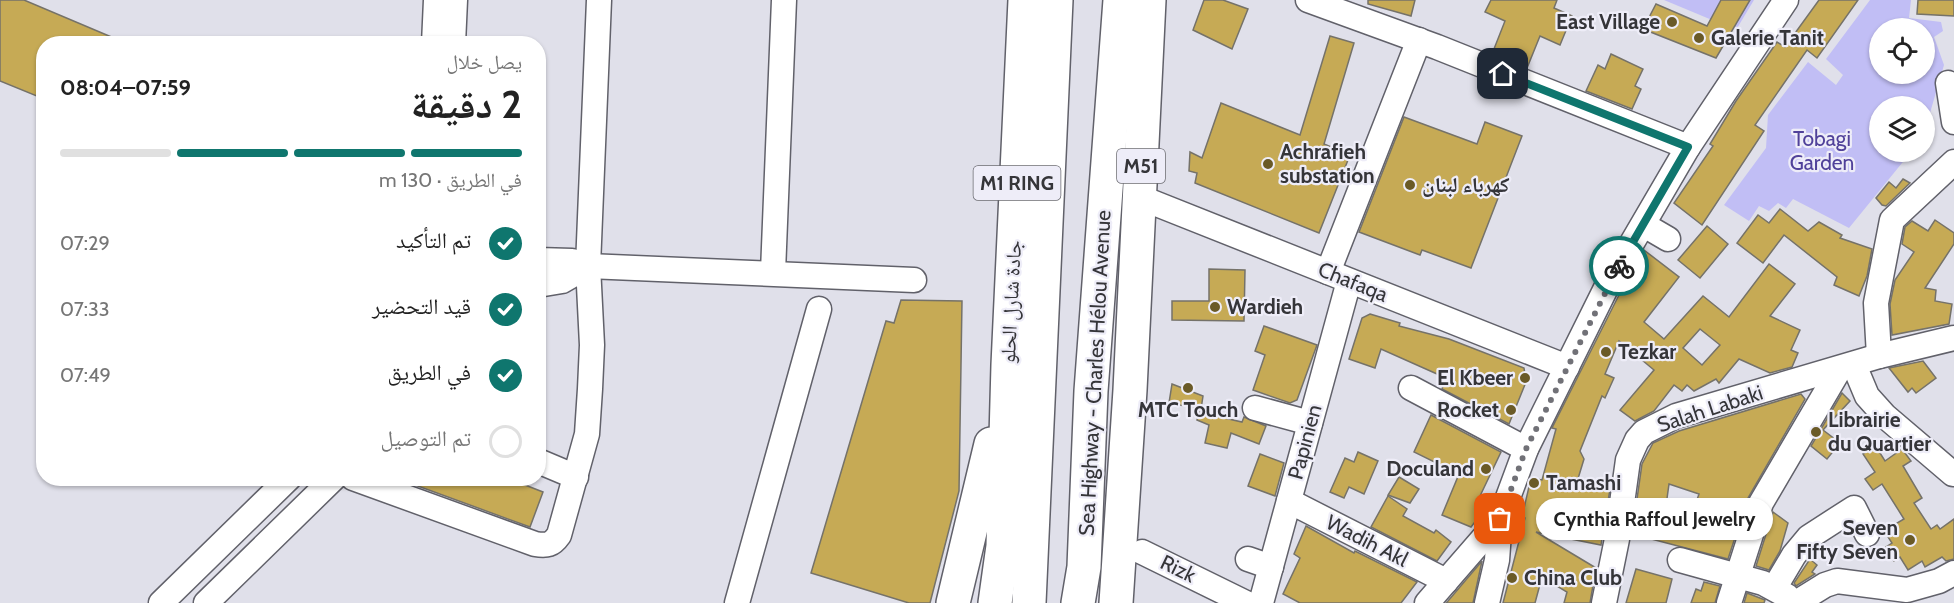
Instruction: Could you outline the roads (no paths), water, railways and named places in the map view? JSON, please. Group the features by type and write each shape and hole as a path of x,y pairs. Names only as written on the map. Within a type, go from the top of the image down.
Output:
{"highway":[{"name":"جادة شارل الحلو","path":"995,603 1003,546 1008,365 1025,0"},
{"name":"جادة شارل الحلو","path":"1029,603 1056,0"},
{"name":"Sea Highway - Charles Hélou Avenue","path":"1116,603 1131,390 1139,198 1127,0"},
{"name":"Sea Highway - Charles Hélou Avenue","path":"1078,603 1084,567 1091,392 1127,0"},
{"path":"1133,331 1143,421 1142,552 1139,603"},
{"path":"953,603 986,470 1008,365"}],"street":[{"path":"434,36 436,0"},
{"path":"453,36 455,0"},
{"path":"377,486 546,546 554,543 559,535 586,434 590,389 592,345 588,266 599,0"},
{"path":"773,272 784,0"},
{"path":"1308,0 1419,40 1688,147"},
{"path":"1487,603 1497,560 1500,519 1526,449 1608,284 1688,147 1786,0"},
{"name":"Papinien","path":"1261,603 1310,423 1339,276 1419,40"},
{"path":"1948,83 1954,122"},
{"path":"1879,356 1876,303 1892,220 1954,162"},
{"name":"Chafaqa","path":"1139,198 1567,367"},
{"path":"1644,225 1668,239"},
{"path":"546,260 572,261 588,266 773,272 914,280"},
{"path":"546,284 562,281 588,266"},
{"path":"737,603 819,309"},
{"name":"Salah Labaki","path":"1604,603 1617,539 1628,460 1637,440 1644,432 1676,416 1879,356 1954,338"},
{"path":"1729,603 1761,503 1847,367 1885,416 1953,474"},
{"path":"1411,388 1526,449"},
{"path":"1255,408 1310,423"},
{"path":"546,464 576,477"},
{"path":"160,603 281,486"},
{"path":"206,603 326,486"},
{"name":"Wadih Akl","path":"1289,501 1446,581"},
{"path":"1775,587 1794,555 1809,537 1854,508 1867,534"},
{"path":"1427,603 1500,519"},
{"path":"1476,548 1488,547 1497,560"},
{"name":"Rizk","path":"1142,552 1246,603"},
{"path":"1248,559 1271,567"},
{"path":"1680,560 1775,587 1796,603 1825,585 1837,581 1930,594 1954,573"}],"place":[{"name":"East Village","path":"1672,22"},
{"name":"Galerie Tanit","path":"1699,38"},
{"name":"Achrafieh substation","path":"1268,164"},
{"name":"كهرباء لبنان","path":"1410,185"},
{"name":"Wardieh","path":"1215,307"},
{"name":"Tezkar","path":"1606,352"},
{"name":"El Kbeer","path":"1525,378"},
{"name":"MTC Touch","path":"1188,388"},
{"name":"Rocket","path":"1511,410"},
{"name":"Librairie du Quartier","path":"1816,432"},
{"name":"Doculand","path":"1486,469"},
{"name":"Tamashi","path":"1534,483"},
{"name":"Cynthia Raffoul Jewelry","path":"1500,519"},
{"name":"Seven Fifty Seven","path":"1910,540"},
{"name":"China Club","path":"1512,578"}],"park label":[{"name":"Tobagi Garden","path":"1822,151"}]}
